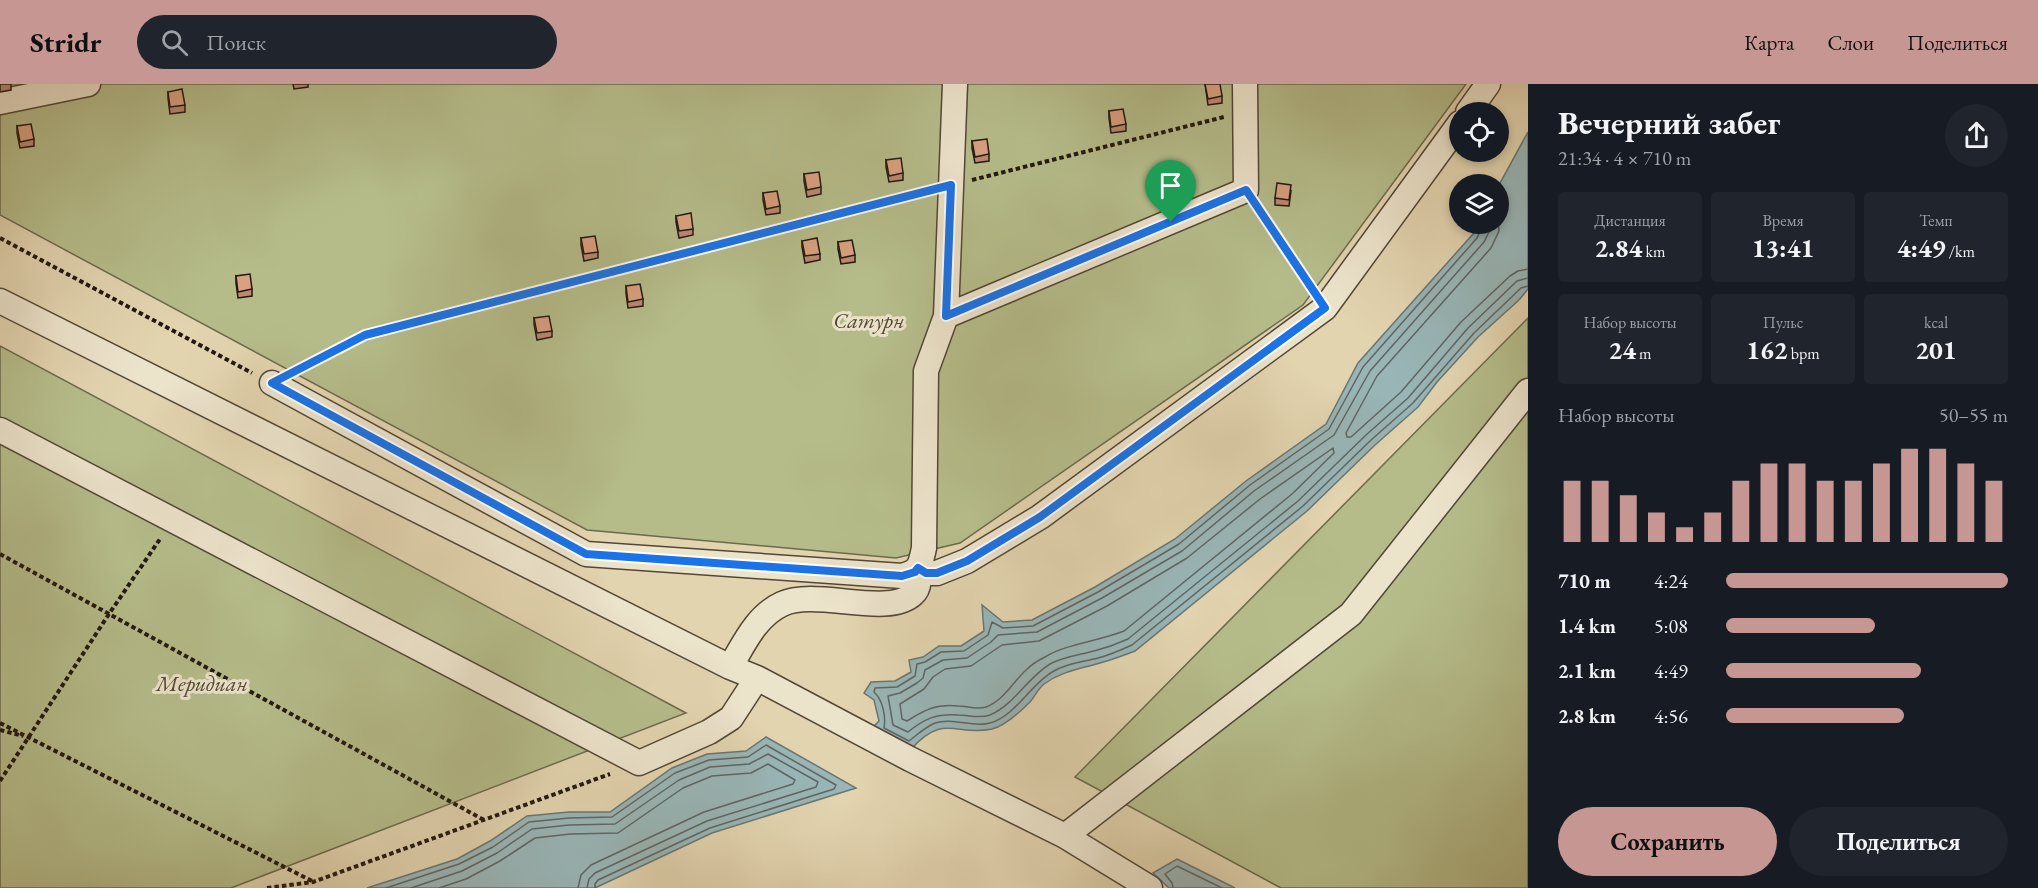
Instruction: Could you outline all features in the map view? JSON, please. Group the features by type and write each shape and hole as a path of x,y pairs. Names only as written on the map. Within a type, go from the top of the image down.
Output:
{"street":[{"path":"0,102 88,84"},
{"path":"272,383 586,554 902,576 915,572 921,565 924,548 926,371 946,316 955,84"},
{"path":"946,316 1246,190 1245,84"},
{"path":"1475,102 1488,84"},
{"path":"918,568 926,573 937,573 967,561 1040,517 1325,308 1449,138"},
{"path":"0,301 730,667 757,678 910,759 1065,836 1150,888"},
{"path":"1065,836 1351,614 1528,391"},
{"path":"0,430 639,763 708,732 731,718 757,678"},
{"path":"730,667 755,626 766,614 782,604 796,600 815,599 889,603 902,600 914,593 920,580 918,568"}],"path":[{"path":"0,238 272,383 365,335 1245,112"},
{"path":"1246,190 1325,308"},
{"path":"0,781 173,520"},
{"path":"0,554 484,820"},
{"path":"0,723 313,882"},
{"path":"0,730 29,737"},
{"path":"267,888 313,882 639,763"}],"green space":[{"name":"Сатурн","path":"0,84 1466,84 1453,102 1449,102 1449,107 1303,305 960,543 896,558 587,530 0,215"},
{"path":"1528,318 1528,888 1281,888 1075,777"},
{"name":"Меридиан","path":"0,346 686,713 231,888 0,888"}],"water":[{"path":"1528,132 1528,289 1478,337 1437,382 1418,407 1307,511 1135,651 1058,676 1042,686 1022,710 997,727 979,731 950,728 933,731 911,749 871,729 879,721 874,700 864,693 871,682 895,681 911,672 909,660 923,657 939,646 961,646 984,631 982,605 1003,622 1032,620 1095,587 1175,539 1246,481 1326,424 1358,363 1473,234 1509,234 1509,174 1505,174"},
{"path":"766,737 856,788 712,833 595,888 367,888 457,859 490,841 527,816 569,812 610,812 672,768 707,754 746,751"},
{"path":"1177,859 1235,888 1169,888 1153,873"}],"building":[{"path":"1205,84 1220,84 1222,96 1208,99"},
{"path":"182,89 185,105 170,107 168,92"},
{"path":"1123,109 1126,124 1111,127 1109,111"},
{"path":"31,124 34,139 20,142 17,126"},
{"path":"987,139 989,154 975,157 972,141"},
{"path":"901,158 903,173 889,176 886,160"},
{"path":"819,172 821,187 807,190 804,174"},
{"path":"1277,183 1291,185 1289,200 1275,198"},
{"path":"777,191 780,206 766,209 763,193"},
{"path":"691,213 693,229 679,231 676,216"},
{"path":"595,236 598,252 584,254 581,238"},
{"path":"817,238 820,254 805,256 802,241"},
{"path":"852,240 855,255 841,258 838,242"},
{"path":"250,274 252,289 238,292 236,276"},
{"path":"640,284 643,299 628,302 626,286"},
{"path":"549,316 552,331 537,333 534,318"}],"route":[{"path":"951,185 946,316 1171,222 1246,190 1325,308 1040,517 967,561 937,573 926,573 918,568 915,572 902,576 586,554 272,383 365,335 951,185"}]}
